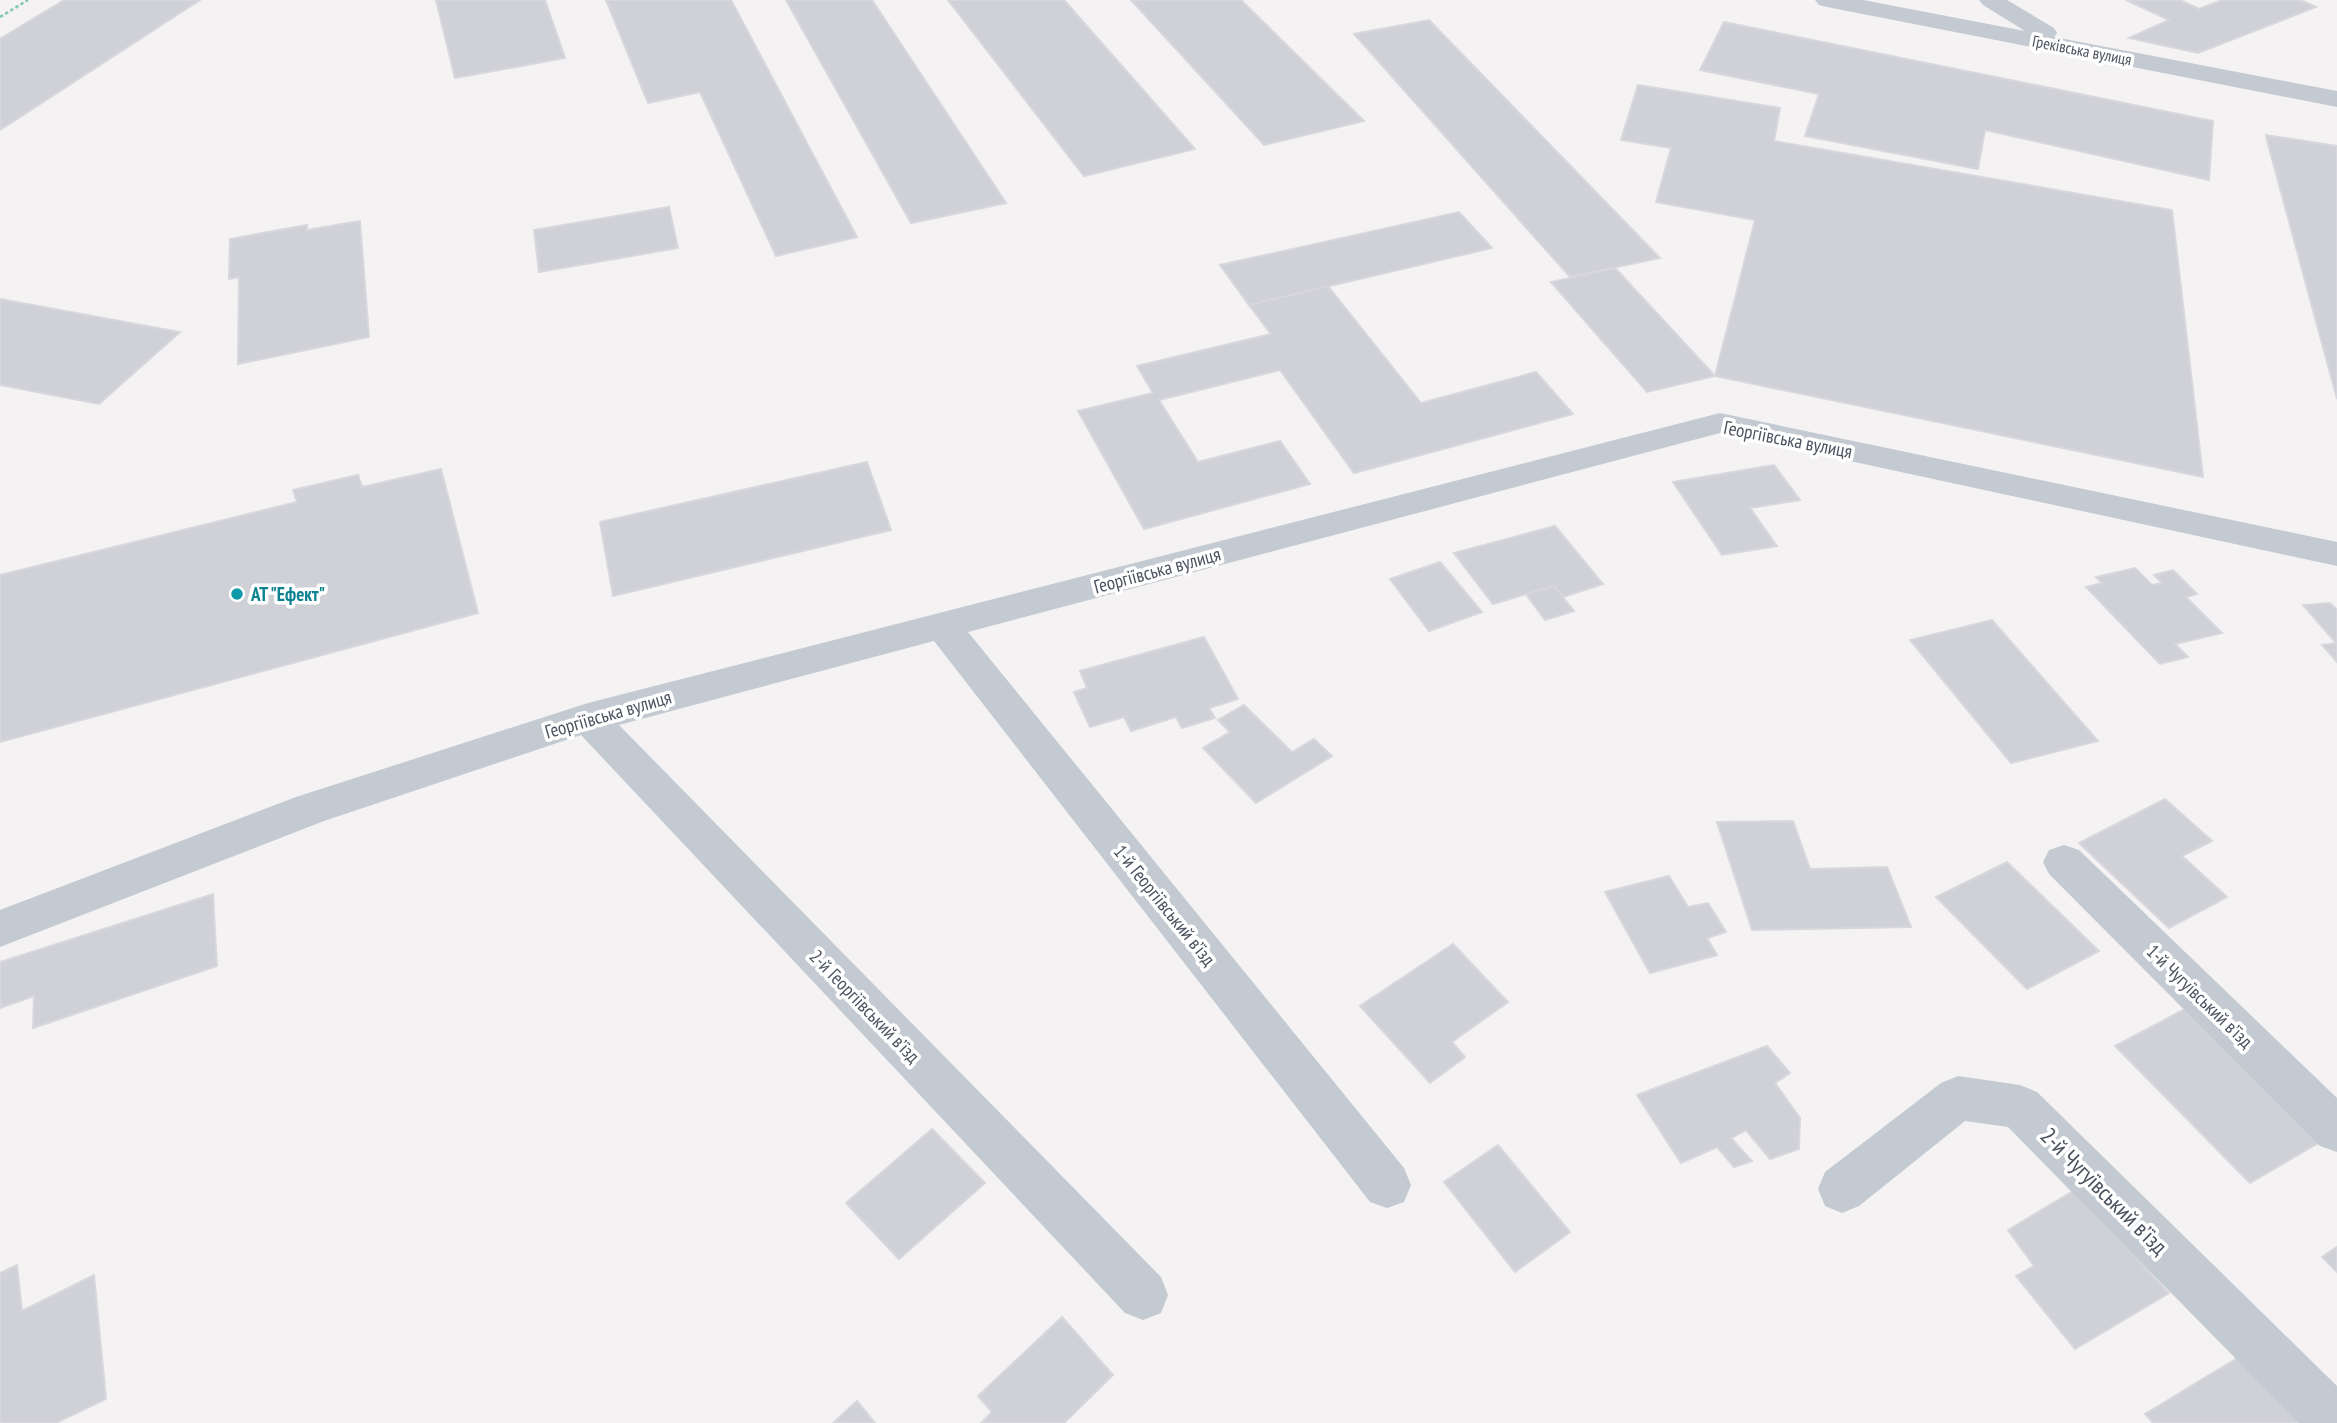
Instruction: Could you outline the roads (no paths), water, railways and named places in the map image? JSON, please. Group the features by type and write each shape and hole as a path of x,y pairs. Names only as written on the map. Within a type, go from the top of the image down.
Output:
{"street":[{"name":"Греківська вулиця","path":"1827,0 2337,99"},
{"path":"1991,0 2068,47"},
{"name":"Георгіївська вулиця","path":"0,929 310,809 587,718 1720,423 2337,554"},
{"name":"1-й Георгіївський в’їзд","path":"942,626 1387,1185"},
{"name":"2-й Георгіївський в’їзд","path":"587,718 1143,1295"},
{"name":"1-й Чугуївський в’їзд","path":"2064,862 2337,1130"},
{"name":"2-й Чугуївський в’їзд","path":"1842,1189 1958,1098 2020,1107 2337,1423"}],"place":[{"name":"АТ \"Ефект\"","path":"237,594"}]}
